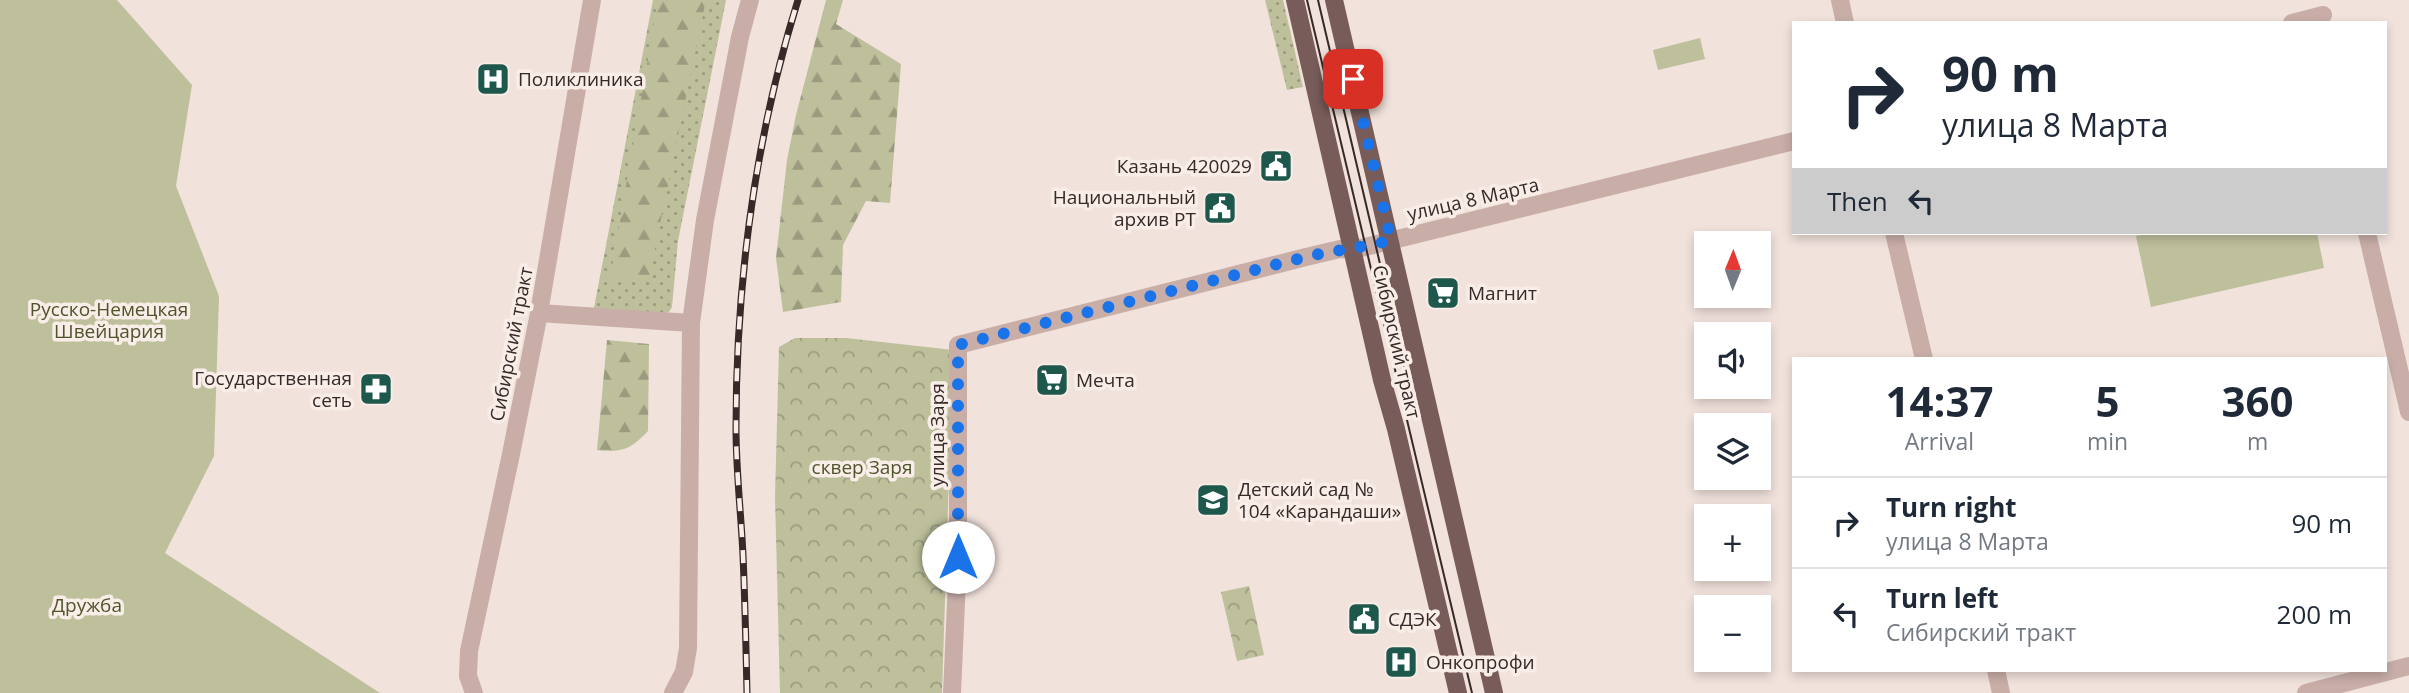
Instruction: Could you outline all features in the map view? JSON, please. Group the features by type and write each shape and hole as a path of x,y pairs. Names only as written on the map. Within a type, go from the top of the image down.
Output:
{"main road":[{"name":"Сибирский тракт","path":"1295,0 1382,380 1458,693"},
{"name":"Сибирский тракт","path":"1335,0 1494,693"}],"street":[{"name":"Сибирский тракт","path":"474,693 468,676 469,651 539,313 592,0"},
{"path":"673,693 684,672 688,648 691,323 705,220 740,37 750,0"},
{"path":"1840,0 1845,21"},
{"path":"2298,21 2324,13"},
{"name":"улица 8 Марта","path":"958,345 1306,257 1340,249 1353,250 1792,141"},
{"path":"1895,235 1924,357"},
{"path":"2367,235 2409,412"},
{"path":"539,313 691,323"},
{"name":"улица Заря","path":"952,693 958,557 958,345"},
{"path":"2387,672 2409,666"},
{"path":"1996,672 2001,693"},
{"path":"2306,693 2386,672"}],"green space":[{"name":"Русско-Немецкая Швейцария","path":"0,0 117,0 192,85 176,186 219,296 214,456 165,553 380,693 0,693"},
{"path":"653,0 726,0 678,241 672,307 669,312 659,315 593,313"},
{"path":"658,0 706,0 649,278 610,279"},
{"path":"826,0 843,0 836,24 901,64 890,203 866,201 843,245 841,302 783,312 776,258 787,160"},
{"path":"1265,0 1283,0 1303,87 1287,90"},
{"path":"1700,38 1705,59 1658,70 1653,50"},
{"path":"2317,235 2324,268 2151,307 2136,236"},
{"name":"сквер Заря","path":"795,338 846,338 953,350 942,693 780,693 775,497 779,347"},
{"path":"607,340 649,344 648,431 631,446 613,451 597,450"},
{"path":"1249,586 1264,655 1237,661 1221,592"}],"tram line":[{"path":"1307,0 1472,693"},
{"path":"1318,0 1408,383"}],"railway":[{"path":"747,693 736,444 740,319 744,265 759,158 783,52 798,0"}],"place":[{"name":"Поликлиника","path":"493,79"},
{"name":"Казань 420029","path":"1276,166"},
{"name":"Национальный архив РТ","path":"1220,208"},
{"name":"Магнит","path":"1443,293"},
{"name":"Мечта","path":"1052,380"},
{"name":"Государственная сеть","path":"376,389"},
{"name":"Детский сад № 104 «Карандаши»","path":"1213,500"},
{"name":"СДЭК","path":"1364,619"},
{"name":"Онкопрофи","path":"1401,662"}],"route":[{"path":"958,557 958,345 1306,257 1340,249 1353,250 1391,240 1353,79"}],"park label":[{"name":"Дружба","path":"87,605"}]}
